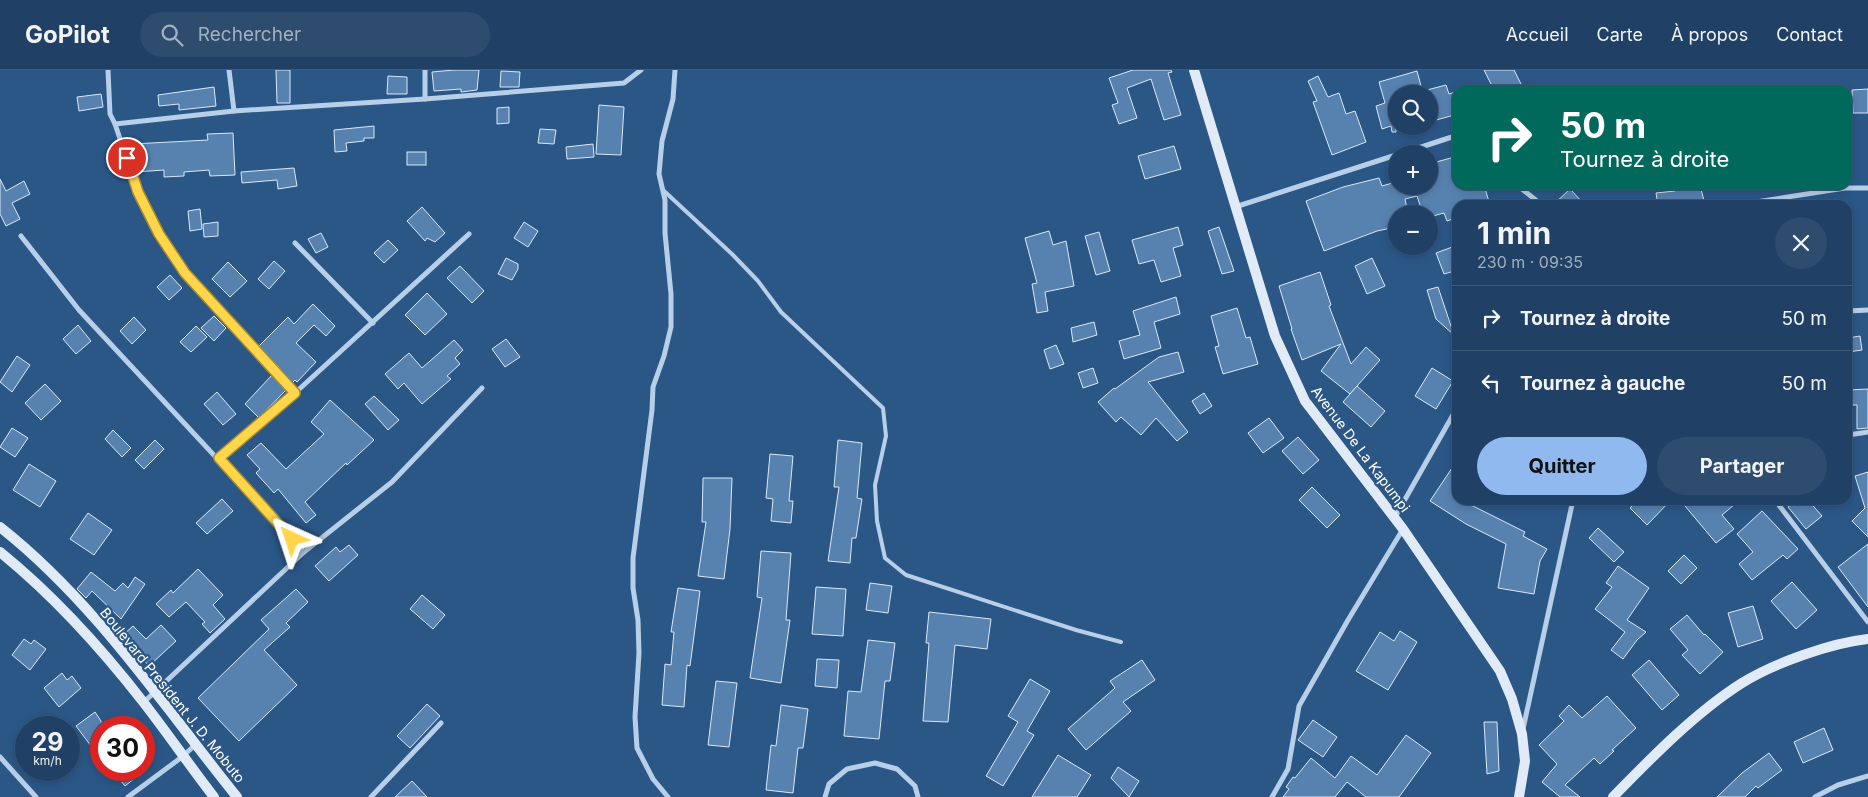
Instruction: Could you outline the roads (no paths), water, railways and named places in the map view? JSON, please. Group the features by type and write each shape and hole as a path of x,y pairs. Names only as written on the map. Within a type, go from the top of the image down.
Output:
{"street":[{"path":"108,70 110,114 138,192 164,242 185,273 295,393"},
{"path":"229,70 234,111"},
{"path":"425,70 426,99"},
{"path":"115,124 234,111 624,84 641,70"},
{"path":"668,797 653,780 637,748 635,717 639,653 638,620 633,588 633,558 652,410 653,387 664,356 671,327 671,294 665,233 665,200 659,174 661,150 673,99 675,70"},
{"name":"Avenue De La Kapumpi","path":"1194,70 1275,336 1305,401 1403,529 1500,671 1512,699 1522,734 1525,761 1519,797"},
{"path":"1427,145 1452,137"},
{"path":"1235,208 1388,158"},
{"path":"1852,188 1868,188"},
{"path":"1523,190 1536,200"},
{"path":"1769,200 1832,190"},
{"path":"219,458 295,393 470,234"},
{"path":"21,236 79,310 219,458 304,552"},
{"path":"295,244 373,323"},
{"path":"1852,311 1868,310"},
{"path":"144,702 304,552 392,482 482,388"},
{"path":"1395,518 1452,417"},
{"path":"1852,434 1868,432"},
{"path":"1522,734 1572,505"},
{"path":"1779,505 1868,622"},
{"name":"Boulevard President J. D. Mobuto","path":"0,527 71,593 110,636 237,797"},
{"path":"1272,797 1288,769 1299,706 1403,529"},
{"name":"Boulevard President J. D. Mobuto","path":"0,552 53,600 144,702 214,797"},
{"path":"1613,797 1701,713 1743,683 1817,651 1851,641 1868,639"},
{"path":"371,797 441,723"},
{"path":"128,797 195,745"},
{"path":"0,757 36,797"},
{"path":"825,797 829,784 847,769 876,762 897,769 915,786 918,797"},
{"path":"1815,797 1838,785 1868,776"}],"lane":[{"path":"661,188 734,254 758,281 781,312 883,408 886,436 875,485 877,521 885,558 906,575 1076,630 1121,642"}]}
